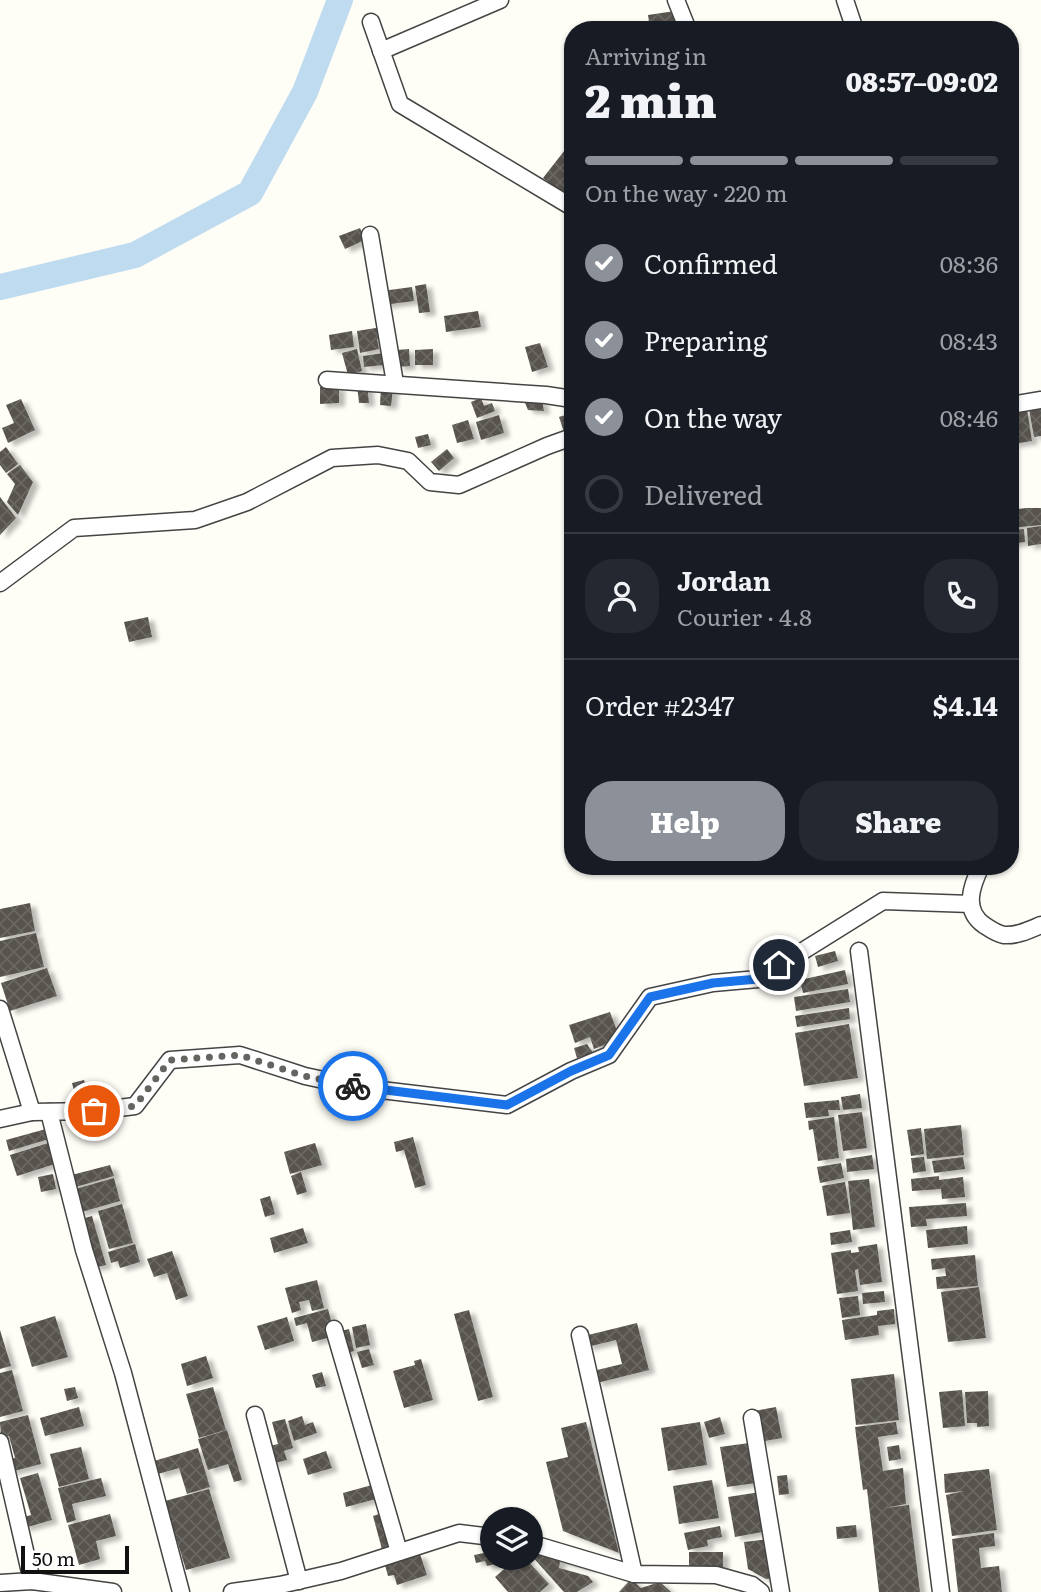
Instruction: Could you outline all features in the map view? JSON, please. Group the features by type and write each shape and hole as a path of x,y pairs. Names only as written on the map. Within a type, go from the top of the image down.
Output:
{"street":[{"path":"381,51 500,0"},
{"path":"676,0 684,21"},
{"path":"845,0 852,21"},
{"path":"371,22 400,104 564,202"},
{"path":"370,235 395,383"},
{"path":"327,380 564,397"},
{"path":"1019,404 1041,400"},
{"path":"0,583 74,528 195,520 247,502 332,458 378,455 408,461 430,482 459,485 564,440"},
{"path":"978,875 970,899 979,921 1002,935 1018,934 1041,925"},
{"path":"0,1119 32,1112 94,1111 135,1106 170,1060 240,1055 304,1076 356,1087 507,1105 571,1071 609,1055 650,997 713,983 758,979 883,901 971,904"},
{"path":"859,951 941,1592"},
{"path":"0,1009 32,1112"},
{"path":"50,1112 84,1250 123,1373 181,1592"},
{"path":"334,1329 399,1552"},
{"path":"580,1335 634,1574"},
{"path":"255,1416 299,1581"},
{"path":"752,1418 781,1592"},
{"path":"0,1442 32,1581"},
{"path":"232,1592 341,1571 459,1533 480,1536"},
{"path":"543,1547 634,1574 716,1575 752,1585 761,1592"},
{"path":"0,1583 32,1581 114,1592"}],"building":[{"path":"675,11 677,21 649,21 648,15"},
{"path":"564,151 562,193 543,178"},
{"path":"360,228 365,240 345,249 339,236"},
{"path":"426,284 430,312 419,313 415,286"},
{"path":"412,287 414,301 383,305 382,291"},
{"path":"478,311 481,327 446,332 444,316"},
{"path":"382,327 384,338 377,339 379,349 360,353 357,331"},
{"path":"352,331 354,347 331,350 329,335"},
{"path":"540,343 548,367 532,372 525,347"},
{"path":"357,349 362,371 348,375 342,353"},
{"path":"409,349 410,366 398,367 397,350"},
{"path":"433,349 433,365 415,365 415,350"},
{"path":"383,353 384,365 364,367 363,356"},
{"path":"367,384 369,403 359,403 357,385"},
{"path":"339,386 339,403 320,404 320,387"},
{"path":"381,387 393,388 391,406 380,405"},
{"path":"481,398 484,406 492,403 495,411 477,418 471,402"},
{"path":"523,398 542,400 544,411 528,410"},
{"path":"21,399 35,430 8,443 2,428 14,423 6,405"},
{"path":"1041,407 1041,436 1034,437 1029,409"},
{"path":"1027,409 1032,441 1019,443 1019,410"},
{"path":"499,415 504,433 481,440 476,422"},
{"path":"564,415 564,432 559,417"},
{"path":"468,420 474,439 457,443 452,425"},
{"path":"428,434 431,445 418,448 415,437"},
{"path":"6,447 18,464 6,473 0,465 0,452"},
{"path":"447,449 454,458 439,471 431,462"},
{"path":"20,465 33,482 18,515 7,502 15,484 7,474"},
{"path":"0,497 16,518 0,535"},
{"path":"1041,508 1041,525 1019,527 1019,509"},
{"path":"1041,526 1041,544 1028,546 1027,528"},
{"path":"1019,529 1024,529 1025,542 1019,543"},
{"path":"148,617 152,637 129,642 124,622"},
{"path":"30,903 35,931 0,938 0,909"},
{"path":"36,933 44,967 0,977 0,941"},
{"path":"835,951 838,961 818,967 815,956"},
{"path":"47,968 57,996 10,1011 1,983"},
{"path":"845,970 848,984 803,993 800,980"},
{"path":"794,971 799,983 788,987 784,975"},
{"path":"848,989 850,1002 796,1011 794,997"},
{"path":"849,1008 850,1019 797,1027 795,1016"},
{"path":"610,1012 617,1031 604,1045 594,1049 590,1037 575,1043 569,1025"},
{"path":"849,1024 858,1078 804,1086 795,1033"},
{"path":"587,1044 593,1053 577,1058 574,1048"},
{"path":"84,1080 90,1099 77,1102 72,1083"},
{"path":"860,1094 862,1108 843,1110 841,1097"},
{"path":"839,1100 840,1110 828,1110 829,1116 806,1118 804,1103"},
{"path":"862,1112 867,1148 843,1151 838,1115"},
{"path":"834,1117 839,1158 818,1161 813,1129 809,1130 808,1121"},
{"path":"961,1125 964,1155 927,1159 924,1129"},
{"path":"921,1128 924,1154 911,1156 907,1130"},
{"path":"46,1129 49,1139 9,1151 6,1140"},
{"path":"413,1137 426,1185 415,1188 404,1150 396,1152 394,1142"},
{"path":"48,1143 55,1164 17,1176 10,1155"},
{"path":"315,1143 322,1165 290,1174 284,1152"},
{"path":"872,1155 874,1169 847,1172 846,1159"},
{"path":"924,1157 926,1171 913,1173 911,1158"},
{"path":"963,1157 965,1169 934,1173 932,1161"},
{"path":"841,1163 844,1178 820,1183 817,1167"},
{"path":"110,1165 114,1176 72,1188 68,1176"},
{"path":"301,1172 307,1192 297,1195 291,1176"},
{"path":"53,1174 56,1189 41,1192 38,1177"},
{"path":"939,1176 939,1180 963,1177 965,1197 942,1199 941,1189 912,1191 911,1179"},
{"path":"114,1178 120,1201 78,1213 72,1190"},
{"path":"869,1179 875,1227 853,1230 848,1181"},
{"path":"845,1182 850,1213 827,1216 822,1186"},
{"path":"270,1196 275,1214 265,1217 260,1199"},
{"path":"966,1203 967,1216 926,1219 927,1226 911,1227 909,1207"},
{"path":"122,1204 133,1243 109,1249 98,1211"},
{"path":"92,1216 106,1265 93,1268 78,1220"},
{"path":"967,1226 968,1244 928,1248 926,1230"},
{"path":"303,1228 308,1243 274,1253 270,1238"},
{"path":"850,1230 852,1242 831,1245 830,1233"},
{"path":"135,1244 140,1262 120,1268 118,1261 111,1263 108,1252"},
{"path":"877,1244 882,1282 860,1285 858,1269 855,1270 858,1291 837,1294 831,1253 851,1250 851,1253 859,1252 858,1247"},
{"path":"172,1251 188,1296 176,1300 167,1273 154,1277 147,1259"},
{"path":"975,1255 978,1286 937,1289 936,1277 946,1276 945,1268 932,1270 931,1259"},
{"path":"317,1280 324,1308 312,1311 309,1300 299,1302 301,1310 292,1313 285,1288"},
{"path":"979,1287 986,1338 948,1342 941,1292"},
{"path":"884,1291 885,1302 863,1304 862,1293"},
{"path":"858,1296 860,1315 842,1318 839,1298"},
{"path":"328,1309 335,1336 312,1342 307,1323 296,1326 294,1318"},
{"path":"894,1309 895,1324 878,1326 879,1335 845,1340 842,1320 877,1315 877,1311"},
{"path":"469,1310 493,1397 478,1401 454,1314"},
{"path":"55,1316 68,1357 32,1367 20,1327"},
{"path":"287,1317 294,1341 265,1350 257,1326"},
{"path":"637,1323 649,1370 597,1383 593,1371 622,1364 616,1340 587,1347 584,1336"},
{"path":"366,1324 370,1345 356,1348 352,1327"},
{"path":"349,1329 354,1351 343,1354 337,1332"},
{"path":"0,1330 11,1366 0,1369"},
{"path":"369,1349 374,1365 362,1368 357,1352"},
{"path":"206,1356 213,1378 187,1386 181,1364"},
{"path":"421,1359 433,1400 404,1408 393,1371 415,1365 414,1361"},
{"path":"12,1370 23,1411 0,1417 0,1373"},
{"path":"322,1372 326,1386 316,1388 312,1375"},
{"path":"894,1374 899,1420 856,1425 851,1379"},
{"path":"75,1387 78,1398 67,1401 64,1389"},
{"path":"213,1387 226,1430 199,1438 186,1394"},
{"path":"962,1390 965,1426 943,1428 939,1392"},
{"path":"988,1391 989,1426 977,1427 977,1423 967,1423 965,1392"},
{"path":"79,1407 84,1426 45,1436 40,1418"},
{"path":"776,1407 782,1438 759,1442 754,1411"},
{"path":"28,1415 41,1464 10,1472 7,1460 15,1458 9,1436 1,1438 0,1422"},
{"path":"302,1416 305,1425 313,1422 317,1433 294,1441 288,1421"},
{"path":"720,1417 725,1434 709,1438 704,1422"},
{"path":"285,1419 293,1448 284,1451 287,1460 271,1464 266,1447 278,1444 272,1422"},
{"path":"586,1422 619,1553 563,1531 546,1462 568,1457 561,1428"},
{"path":"700,1422 707,1465 668,1471 661,1428"},
{"path":"896,1422 898,1434 878,1437 883,1471 903,1468 906,1504 885,1508 909,1505 920,1592 879,1592 867,1489 863,1490 855,1427"},
{"path":"227,1430 242,1480 234,1482 228,1464 208,1470 198,1439"},
{"path":"749,1443 756,1483 727,1487 720,1447"},
{"path":"899,1445 901,1459 889,1461 887,1447"},
{"path":"81,1447 89,1479 59,1487 50,1454"},
{"path":"198,1448 210,1487 187,1494 179,1468 158,1474 154,1461"},
{"path":"326,1451 332,1468 308,1475 303,1459"},
{"path":"989,1469 997,1530 952,1536 946,1495 964,1491 945,1493 944,1474"},
{"path":"38,1473 52,1520 24,1528 21,1518 31,1515 20,1478"},
{"path":"787,1475 789,1494 779,1495 777,1476"},
{"path":"101,1478 106,1496 72,1504 76,1520 67,1523 58,1488"},
{"path":"712,1480 719,1518 679,1524 673,1486"},
{"path":"372,1485 376,1499 346,1507 343,1493"},
{"path":"209,1489 230,1558 186,1570 165,1501"},
{"path":"760,1492 767,1531 735,1537 728,1497"},
{"path":"385,1512 396,1549 383,1553 373,1516"},
{"path":"110,1514 116,1536 96,1541 100,1559 79,1565 68,1525"},
{"path":"856,1525 857,1537 837,1539 836,1527"},
{"path":"720,1526 722,1537 707,1540 708,1546 688,1550 684,1533"},
{"path":"994,1533 995,1546 979,1548 981,1568 999,1566 1002,1592 958,1592 952,1539"},
{"path":"770,1539 775,1578 766,1579 748,1569 744,1542"},
{"path":"543,1551 592,1563 590,1569 560,1561 559,1568 588,1576 593,1582 577,1592 564,1592 543,1569"},
{"path":"689,1552 723,1552 723,1571 689,1571"},
{"path":"420,1554 427,1575 397,1585 394,1575 388,1576 385,1565"},
{"path":"480,1554 480,1562 476,1563 474,1555"},
{"path":"503,1570 536,1570 549,1584 540,1592 508,1592 495,1577"},
{"path":"631,1579 641,1588 660,1582 671,1592 619,1592"}],"waterway":[{"path":"0,287 135,255 250,193 305,92 340,0"}],"way so far":[{"path":"94,1111 135,1106 170,1060 240,1055 304,1076 353,1086"}],"route":[{"path":"353,1086 507,1105 571,1071 609,1055 650,997 713,983 758,979 779,965"}]}
